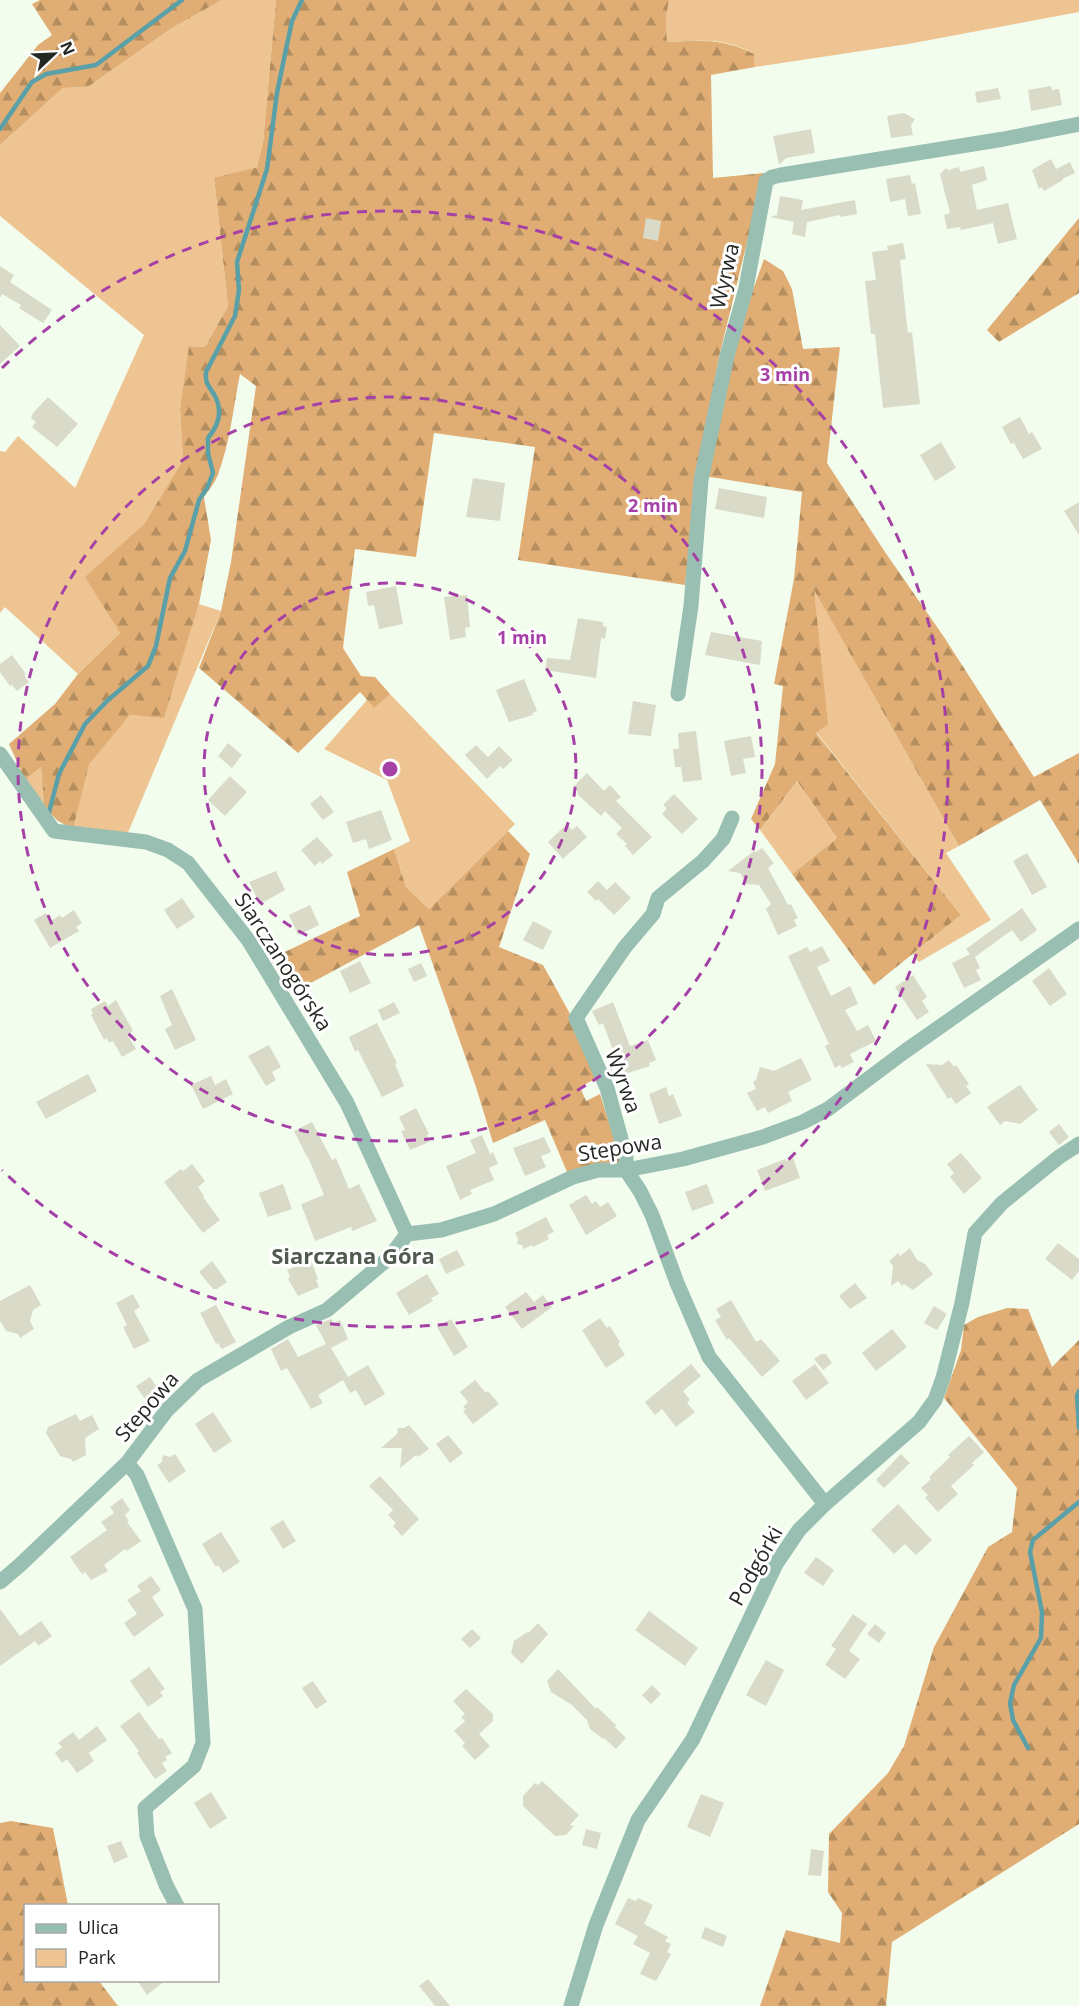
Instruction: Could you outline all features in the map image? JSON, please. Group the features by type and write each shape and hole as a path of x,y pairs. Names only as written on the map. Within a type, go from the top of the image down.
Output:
{"street":[{"name":"Wyrwa","path":"678,694 691,606 701,480 727,356 746,288 766,181 781,175 988,142 1079,124"},
{"name":"Siarczanogórska","path":"0,754 54,831 146,842 168,850 188,863 249,941 341,1093 407,1234"},
{"name":"Wyrwa","path":"732,818 723,839 703,861 658,898 653,914 625,947 576,1018 607,1088 626,1158 626,1170 652,1215 677,1283 709,1357 825,1504"},
{"name":"Stepowa","path":"0,1582 20,1566 127,1462 167,1410 198,1380 289,1327 327,1310 390,1257 407,1234 441,1230 494,1214 573,1177 598,1170 626,1170 683,1159 763,1137 803,1122 828,1109 904,1052 1079,929"},
{"name":"Podgórki","path":"571,2006 596,1925 638,1820 693,1739 776,1564 800,1530 825,1504 920,1422 935,1400 943,1378 962,1303 975,1233 1002,1203 1059,1157 1079,1144"},
{"name":"Stepowa","path":"127,1462 137,1475 195,1609 203,1743 194,1766 145,1809 147,1836 166,1885 176,1904"}],"green space":[{"path":"40,0 222,0 172,28 88,87 63,88 0,145 0,93 38,45 52,35 32,4"},
{"path":"222,0 276,0 263,142 257,167 214,179 228,306 205,347 190,346 180,409 183,460 144,524 86,577 120,633 78,674 5,607 0,613 0,451 5,452 18,436 75,488 144,335 0,216 0,145 63,88 88,87 172,28"},
{"path":"276,0 669,0 666,18 667,42 722,43 754,54 755,67 711,75 713,178 764,173 719,357 698,472 685,585 518,560 535,447 434,433 416,557 355,549 343,648 361,676 375,677 390,694 374,708 360,692 298,753 199,668 221,611 231,562 256,386 240,374 221,465 216,480 204,497 211,540 199,604 164,718 130,715 89,764 73,829 58,821 44,807 41,767 25,780 9,744 55,704 78,674 120,633 85,577 144,524 183,460 180,409 189,346 205,347 228,306 214,178 257,167 263,142"},
{"path":"669,0 1079,0 1079,12 908,44 755,67 754,54 722,42 701,40 667,42 666,18"},
{"path":"1079,218 1079,293 999,342 987,330"},
{"path":"764,259 783,271 792,289 803,349 840,347 827,463 944,637 1034,777 1079,753 1079,864 1040,800 959,846 814,590 828,724 816,733 961,915 874,985 792,874 837,838 797,781 760,830 751,819 775,764 783,686 774,684 794,579 802,492 704,476 732,349"},
{"path":"813,588 959,846 946,853 991,920 919,962 913,954 961,915 816,732"},
{"path":"199,604 221,611 127,835 73,829 88,764 130,715 164,717"},
{"path":"390,694 515,824 429,909 406,887 394,849 410,841 387,780 324,749 367,700 374,707"},
{"path":"41,767 44,807 25,780"},
{"path":"797,781 837,838 792,874 760,830"},
{"path":"508,831 530,854 499,947 543,965 569,1012 597,1078 580,1087 586,1101 600,1094 622,1163 567,1172 545,1120 493,1143 476,1087 419,925 292,993 270,959 360,916 347,872 394,849 406,887 429,909"},
{"path":"1007,1308 1028,1309 1052,1367 1079,1340 1079,1824 892,1942 886,2006 760,2006 786,1930 840,1943 842,1913 828,1892 829,1834 888,1773 904,1746 934,1647 988,1547 1012,1532 1017,1488 944,1398 961,1350 964,1325 978,1317"},
{"path":"11,1821 53,1828 68,1904 24,1904 24,1982 100,1982 118,2006 0,2006 0,1823"}],"building":[{"path":"1051,86 1052,90 1059,89 1062,105 1031,111 1028,90"},
{"path":"998,88 1001,99 977,103 975,92"},
{"path":"904,113 915,119 911,125 913,135 891,138 887,116"},
{"path":"811,129 815,153 786,158 779,165 773,136"},
{"path":"1051,159 1056,169 1070,162 1075,173 1044,191 1042,187 1039,189 1032,170"},
{"path":"984,166 987,180 972,185 977,210 1008,203 1017,239 998,244 993,223 961,230 960,227 947,229 944,215 950,213 940,174 946,168 948,170 959,167 960,172"},
{"path":"910,175 912,184 915,183 921,214 908,216 905,199 890,202 886,179"},
{"path":"780,196 803,200 801,210 855,200 857,214 807,222 805,237 792,234 794,222 770,217 777,215"},
{"path":"646,218 661,221 658,241 643,238"},
{"path":"903,243 906,259 900,260 908,333 912,332 920,404 883,408 875,334 871,334 865,281 876,280 872,252 888,250 887,246"},
{"path":"0,266 14,275 10,282 52,310 43,323 19,308 21,305 2,294 0,298"},
{"path":"0,325 20,346 0,364"},
{"path":"48,397 78,424 57,447 32,427 36,422 31,418 33,413"},
{"path":"1020,417 1029,434 1032,432 1042,449 1023,459 1014,443 1011,444 1002,427"},
{"path":"941,442 956,468 935,481 920,455"},
{"path":"473,478 505,483 500,521 466,517"},
{"path":"719,488 767,497 764,518 715,509"},
{"path":"1079,502 1079,535 1064,511"},
{"path":"396,586 403,624 379,629 374,605 368,606 366,592"},
{"path":"467,595 470,627 465,628 466,637 450,640 444,597"},
{"path":"578,618 603,622 603,626 607,627 605,639 601,638 596,678 545,670 547,658 570,660"},
{"path":"711,632 762,641 760,665 705,655"},
{"path":"12,655 29,682 17,691 12,685 10,686 0,672 0,664"},
{"path":"524,679 537,711 532,713 533,715 509,722 496,690"},
{"path":"633,701 656,705 651,736 628,734"},
{"path":"696,731 702,780 683,782 681,767 675,767 673,749 679,749 678,733"},
{"path":"751,736 755,757 743,759 746,773 731,776 724,741"},
{"path":"228,743 242,755 232,768 218,756"},
{"path":"476,745 488,757 499,746 513,760 503,769 500,766 487,779 465,755"},
{"path":"587,773 604,791 610,785 621,797 616,801 652,837 633,855 625,846 627,844 616,834 622,828 605,811 601,816 577,794 578,792 573,787"},
{"path":"230,776 247,792 225,816 208,800"},
{"path":"674,794 698,819 682,834 662,814 667,808 663,805"},
{"path":"321,795 334,812 323,820 310,804"},
{"path":"381,810 392,840 369,849 366,839 353,843 346,822"},
{"path":"567,824 572,830 577,826 587,837 563,859 548,842"},
{"path":"317,837 333,855 322,864 320,861 315,866 301,850"},
{"path":"762,848 774,863 768,868 788,905 791,904 798,918 794,920 797,926 778,935 766,909 771,904 759,885 747,884 740,873 728,871 754,851"},
{"path":"1027,853 1047,887 1032,895 1013,861"},
{"path":"276,871 285,890 260,904 249,882"},
{"path":"598,881 607,890 615,882 631,898 614,915 598,899 596,901 587,892"},
{"path":"182,898 195,917 177,929 164,910"},
{"path":"310,905 319,925 298,935 289,915"},
{"path":"1022,908 1037,930 1021,942 1012,930 975,957 980,968 976,970 981,980 964,988 952,963 970,954 966,949"},
{"path":"74,910 82,923 76,927 79,931 50,948 34,920 46,913 51,921 60,915 62,918"},
{"path":"533,921 552,931 543,950 523,940"},
{"path":"822,946 830,961 817,967 831,996 850,986 858,1004 845,1010 857,1031 868,1025 876,1041 850,1054 854,1062 842,1068 840,1065 835,1068 825,1046 829,1044 788,956 807,947 810,952"},
{"path":"360,961 371,983 350,993 340,971"},
{"path":"421,963 427,976 414,982 408,969"},
{"path":"1049,968 1067,994 1050,1006 1032,981"},
{"path":"913,975 927,997 922,1001 929,1012 917,1020 895,987"},
{"path":"172,989 196,1040 175,1050 165,1029 172,1025 160,996"},
{"path":"116,1000 133,1031 127,1034 136,1049 122,1057 113,1041 109,1043 107,1038 104,1040 91,1015 93,1013 91,1009 105,1001 108,1006"},
{"path":"394,1002 400,1013 383,1021 378,1010"},
{"path":"613,1002 630,1046 648,1040 656,1060 649,1063 650,1066 622,1075 603,1023 599,1025 592,1011"},
{"path":"377,1023 397,1063 395,1064 404,1086 382,1097 358,1050 355,1052 349,1037"},
{"path":"269,1045 281,1067 272,1072 276,1080 266,1086 248,1056"},
{"path":"801,1058 812,1080 788,1092 792,1101 768,1113 765,1107 757,1111 747,1093 756,1089 753,1082 756,1080 760,1067 774,1071"},
{"path":"949,1060 954,1067 956,1065 969,1084 966,1086 971,1093 956,1104 951,1097 948,1099 926,1064 942,1065"},
{"path":"88,1074 97,1091 46,1119 36,1102"},
{"path":"211,1076 215,1085 226,1079 233,1094 203,1109 191,1085"},
{"path":"1020,1085 1038,1110 1020,1124 1005,1121 1000,1125 987,1107"},
{"path":"666,1087 669,1096 673,1094 682,1116 659,1124 649,1094"},
{"path":"416,1108 429,1134 427,1135 429,1142 410,1150 401,1131 405,1130 399,1117"},
{"path":"312,1122 332,1160 336,1158 349,1189 359,1184 377,1221 352,1231 351,1227 315,1241 301,1204 324,1195 294,1131"},
{"path":"1059,1124 1069,1137 1059,1145 1049,1132"},
{"path":"482,1135 490,1154 493,1152 498,1164 489,1168 494,1180 470,1190 472,1194 460,1200 446,1166 476,1153 470,1140"},
{"path":"544,1137 551,1152 541,1156 546,1167 525,1176 513,1148"},
{"path":"961,1153 982,1178 964,1194 950,1177 954,1173 947,1164"},
{"path":"793,1158 800,1178 765,1191 757,1170"},
{"path":"192,1164 205,1181 198,1187 203,1197 220,1220 203,1233 164,1182"},
{"path":"283,1184 292,1209 268,1217 259,1193"},
{"path":"707,1184 714,1203 692,1211 685,1192"},
{"path":"586,1195 592,1204 596,1201 600,1207 608,1202 617,1216 586,1235 569,1205"},
{"path":"546,1217 554,1232 547,1235 549,1239 524,1249 522,1245 517,1244 518,1239 515,1233"},
{"path":"1058,1243 1079,1259 1079,1271 1072,1280 1045,1259"},
{"path":"910,1248 917,1260 925,1264 933,1274 913,1290 904,1284 902,1286 898,1281 891,1286 893,1266 889,1261 898,1253 900,1256"},
{"path":"457,1250 465,1265 446,1274 439,1259"},
{"path":"311,1260 319,1287 298,1296 288,1279 290,1277 287,1270"},
{"path":"212,1261 227,1282 217,1289 213,1289 199,1272"},
{"path":"427,1274 439,1294 431,1298 433,1301 409,1315 396,1293"},
{"path":"855,1283 867,1298 850,1309 839,1296"},
{"path":"30,1285 41,1305 33,1310 30,1321 34,1329 20,1338 18,1334 6,1331 0,1321 0,1301"},
{"path":"526,1292 534,1302 543,1295 552,1307 522,1329 505,1307"},
{"path":"133,1294 140,1307 134,1311 150,1341 134,1349 123,1327 127,1325 116,1303"},
{"path":"731,1300 756,1342 761,1339 780,1361 762,1377 729,1338 727,1340 715,1320 721,1317 716,1309"},
{"path":"216,1305 236,1342 222,1349 218,1343 216,1344 200,1313"},
{"path":"934,1306 947,1314 937,1330 924,1323"},
{"path":"600,1318 607,1328 610,1326 625,1355 606,1368 582,1330"},
{"path":"331,1319 334,1323 340,1320 348,1339 331,1348 348,1377 368,1365 385,1394 365,1406 356,1390 350,1393 343,1380 318,1395 323,1403 311,1409 287,1368 281,1371 271,1349 288,1339 298,1357 326,1344 316,1325"},
{"path":"451,1319 468,1347 454,1356 437,1327"},
{"path":"892,1329 907,1347 876,1371 862,1353"},
{"path":"821,1354 826,1354 832,1363 823,1370 814,1359"},
{"path":"691,1364 701,1376 683,1391 690,1400 687,1403 695,1412 676,1427 662,1409 655,1415 645,1402"},
{"path":"815,1364 829,1383 806,1400 792,1381"},
{"path":"150,1377 165,1399 152,1409 136,1386"},
{"path":"475,1380 499,1404 473,1424 463,1411 466,1409 463,1407 468,1402 460,1392"},
{"path":"213,1412 232,1441 214,1453 195,1424"},
{"path":"76,1414 80,1421 92,1415 99,1429 85,1438 86,1455 73,1462 71,1459 60,1456 46,1433 48,1427"},
{"path":"409,1425 429,1449 418,1457 416,1455 400,1468 402,1448 381,1448 397,1434 398,1428"},
{"path":"448,1435 463,1453 450,1463 436,1444"},
{"path":"969,1436 984,1452 972,1463 974,1465 951,1486 958,1494 938,1512 925,1498 928,1495 921,1488 950,1457 948,1455"},
{"path":"175,1454 186,1471 169,1483 157,1465 162,1462 163,1455 170,1457"},
{"path":"901,1454 910,1463 884,1488 876,1480"},
{"path":"380,1476 419,1519 402,1536 393,1526 396,1523 388,1515 393,1510 369,1486"},
{"path":"122,1498 130,1510 125,1515 129,1521 127,1522 141,1541 127,1551 125,1549 104,1565 108,1571 91,1580 85,1572 82,1574 70,1557 107,1530 101,1522 114,1513 110,1507"},
{"path":"898,1504 932,1540 916,1555 905,1544 894,1554 871,1530"},
{"path":"283,1520 296,1541 283,1549 270,1528"},
{"path":"221,1532 240,1562 223,1573 218,1565 216,1567 202,1544"},
{"path":"816,1557 834,1570 823,1586 804,1573"},
{"path":"151,1576 161,1590 152,1597 164,1615 134,1637 124,1623 137,1614 127,1600 141,1591 137,1586"},
{"path":"0,1609 20,1636 41,1621 52,1636 38,1646 35,1641 0,1666"},
{"path":"649,1611 698,1648 685,1666 635,1630"},
{"path":"853,1614 867,1624 849,1651 860,1659 845,1679 825,1665 836,1649 831,1646"},
{"path":"538,1623 548,1634 522,1664 511,1653 514,1641 528,1633"},
{"path":"875,1624 886,1633 879,1643 867,1634"},
{"path":"472,1629 481,1638 470,1648 461,1639"},
{"path":"766,1660 784,1670 766,1706 746,1695"},
{"path":"149,1667 165,1689 160,1692 163,1696 148,1707 130,1681"},
{"path":"558,1669 596,1709 597,1707 616,1725 615,1727 626,1738 616,1749 590,1729 587,1720 572,1705 551,1692 547,1681"},
{"path":"313,1681 327,1702 316,1709 302,1688"},
{"path":"652,1685 661,1694 651,1704 642,1695"},
{"path":"466,1689 493,1714 493,1721 479,1734 490,1746 475,1760 462,1746 465,1743 454,1731 465,1721 461,1717 465,1714 453,1701"},
{"path":"139,1712 172,1753 165,1757 167,1760 162,1763 167,1771 155,1779 137,1753 139,1751 120,1726"},
{"path":"97,1726 107,1740 89,1753 94,1761 77,1773 67,1759 62,1763 55,1753 62,1747 58,1743 73,1732 79,1740"},
{"path":"542,1781 579,1815 570,1825 574,1826 566,1835 555,1836 523,1806 523,1796 535,1783 538,1785"},
{"path":"211,1792 227,1818 210,1829 194,1803"},
{"path":"701,1794 724,1803 710,1837 687,1827"},
{"path":"586,1829 601,1833 597,1849 582,1845"},
{"path":"121,1841 128,1857 114,1863 107,1846"},
{"path":"811,1849 824,1851 821,1876 808,1875"},
{"path":"628,1898 636,1901 638,1898 653,1905 644,1924 668,1937 665,1941 671,1944 667,1952 671,1954 656,1981 640,1974 650,1953 633,1944 638,1936 615,1924"},
{"path":"705,1927 727,1936 723,1947 701,1938"},
{"path":"428,1979 450,2006 435,2006 419,1986"},
{"path":"138,1982 163,1982 147,1995"}],"waterway":[{"path":"0,129 32,82 46,74 96,65 182,0"},
{"path":"48,816 59,774 85,724 108,700 148,666 156,646 170,578 185,551 199,500 213,473 208,453 208,438 217,424 219,409 216,398 207,383 206,372 235,316 239,290 237,262 267,169 277,93 285,54 292,21 302,0"},
{"path":"1079,1391 1077,1396 1079,1428"},
{"path":"1028,1748 1013,1720 1010,1703 1014,1685 1041,1638 1042,1612 1030,1552 1033,1540 1079,1502"}],"district":[{"name":"Siarczana Góra","path":"353,1256"}]}
